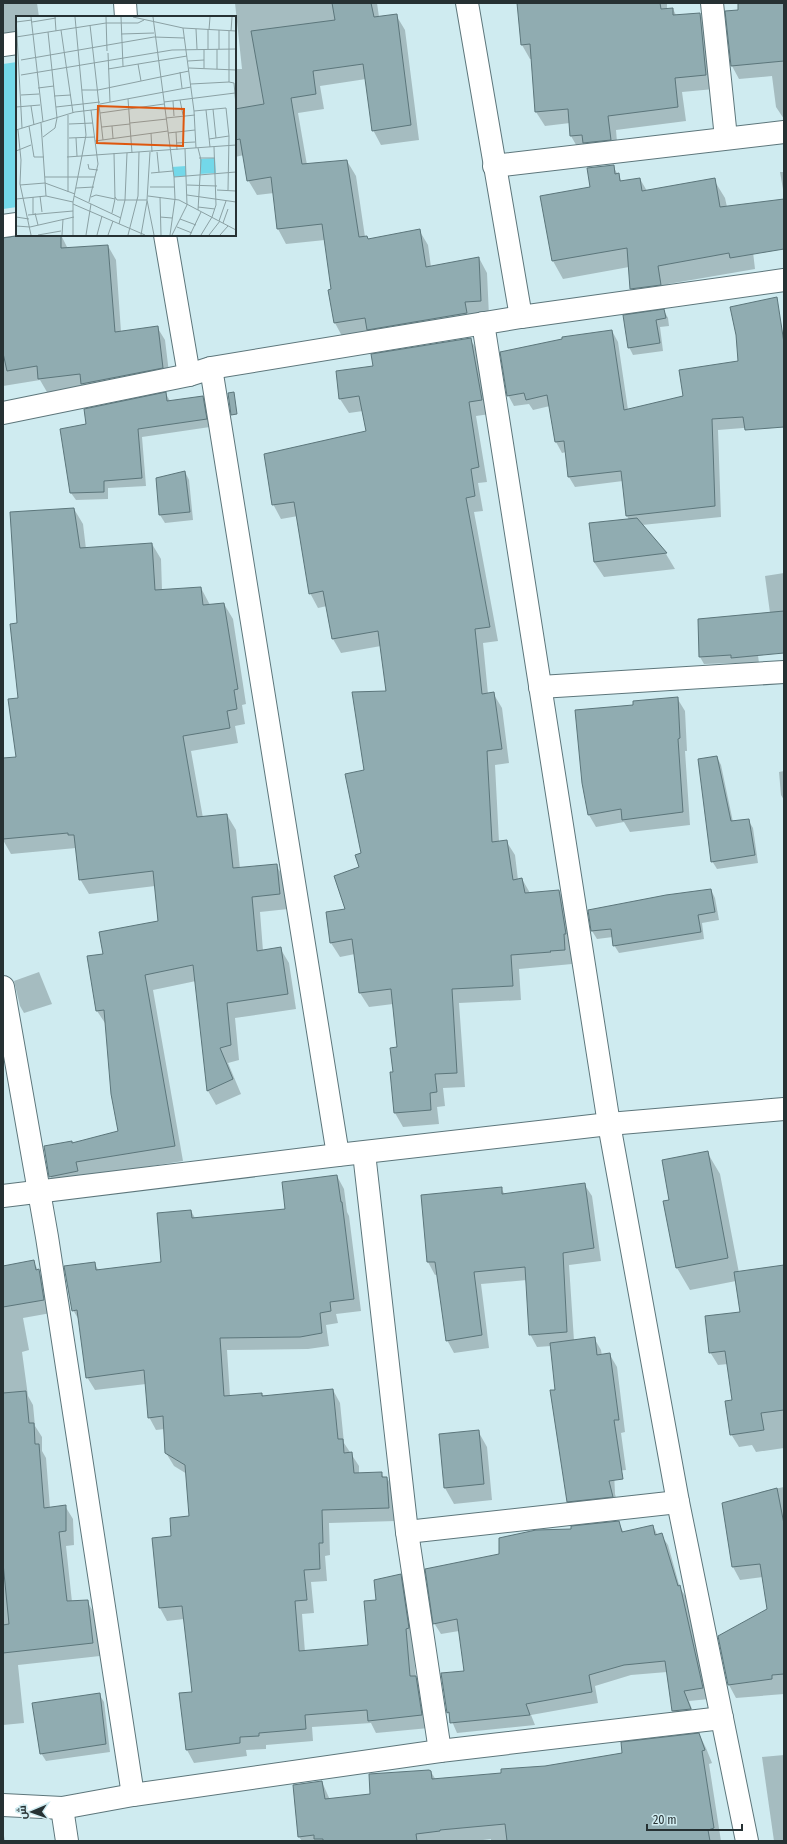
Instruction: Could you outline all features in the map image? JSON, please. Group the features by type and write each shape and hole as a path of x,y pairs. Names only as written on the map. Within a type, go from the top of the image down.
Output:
{"street":[{"path":"125,3 126,16"},
{"path":"467,3 521,317"},
{"path":"712,3 726,138"},
{"path":"3,45 16,43"},
{"path":"494,166 784,132"},
{"path":"3,226 16,224"},
{"path":"165,236 190,374"},
{"path":"3,413 190,374 211,368 521,317 784,280"},
{"path":"483,323 609,1124 678,1502 747,1841"},
{"path":"211,368 338,1155"},
{"path":"540,688 784,672"},
{"path":"3,987 39,1192 133,1795"},
{"path":"3,1196 609,1124 784,1109"},
{"path":"364,1153 407,1532 440,1751"},
{"path":"407,1532 678,1502"},
{"path":"3,1804 62,1808 133,1795 440,1751 722,1718"},
{"path":"62,1808 67,1841"}],"shaded area":[{"path":"16,62 16,207 3,209 3,64"}],"building":[{"path":"332,3 371,3 374,17 397,14 411,125 372,131 363,64 313,71 316,94 291,98 302,164 347,160 359,237 367,236 368,239 420,229 426,267 479,257 481,301 465,302 467,313 367,330 365,318 334,323 328,290 331,289 322,224 277,229 271,177 247,181 240,139 236,140 236,109 264,104 251,31 335,20"},
{"path":"517,3 660,3 661,9 673,8 673,15 700,13 706,75 675,78 678,107 608,116 611,140 583,143 582,135 570,136 568,109 535,112 530,44 521,45"},
{"path":"738,3 784,3 784,61 731,66 725,11 738,10"},
{"path":"614,165 615,174 619,173 620,181 640,178 642,191 715,178 720,207 784,199 784,249 730,258 729,253 658,266 661,285 630,289 627,248 552,261 540,196 590,187 587,168"},
{"path":"16,236 61,236 61,248 108,245 115,332 158,326 163,368 81,384 80,374 38,379 37,366 7,371 3,353 3,238"},
{"path":"777,297 784,343 784,427 745,430 743,417 712,419 715,506 626,516 621,471 568,477 564,441 555,442 547,395 526,400 524,393 507,396 500,352 562,339 562,337 612,330 624,410 683,396 679,370 738,361 736,335 730,307"},
{"path":"664,309 666,318 656,320 660,343 628,348 623,315"},
{"path":"471,338 482,400 469,402 479,467 471,469 475,496 466,498 490,627 475,629 482,694 494,692 502,749 487,751 492,842 507,840 513,880 522,878 525,893 559,890 566,934 564,934 565,950 511,955 513,986 452,989 457,1073 435,1074 437,1092 430,1093 431,1110 394,1113 390,1072 393,1072 390,1048 397,1047 391,989 359,993 352,939 330,943 326,912 345,909 334,876 359,867 355,855 361,853 345,774 364,770 352,692 386,691 378,631 332,639 323,591 309,594 294,502 272,505 264,454 366,431 359,396 339,399 336,371 373,366 371,354"},
{"path":"166,392 167,401 203,396 207,419 138,429 142,478 104,481 104,492 70,493 60,429 86,424 84,409"},
{"path":"234,392 237,414 231,415 228,393"},
{"path":"185,471 190,512 159,515 156,478"},
{"path":"74,508 80,548 152,543 155,590 201,587 203,605 224,603 238,689 234,690 237,709 227,711 230,728 183,736 197,817 227,814 233,868 277,864 280,894 252,897 257,951 281,947 288,994 227,1003 231,1045 220,1048 233,1079 207,1091 193,965 145,975 175,1146 76,1162 78,1171 49,1177 44,1146 72,1141 72,1143 118,1131 111,1094 104,1010 96,1011 87,956 103,954 99,932 158,921 153,871 79,880 74,835 68,835 68,833 3,839 3,758 16,757 8,699 18,698 10,624 17,623 10,512"},
{"path":"637,518 667,553 594,562 589,523"},
{"path":"784,611 784,653 731,658 731,655 699,657 698,619"},
{"path":"678,697 680,738 678,739 683,812 622,820 621,809 588,815 582,783 575,710 633,705 633,701"},
{"path":"717,756 731,821 749,819 755,855 711,862 698,759"},
{"path":"711,889 715,912 698,915 701,932 613,946 611,929 591,931 588,910 666,895"},
{"path":"708,1151 728,1258 676,1268 663,1201 669,1200 662,1160"},
{"path":"337,1175 342,1202 354,1299 330,1302 331,1311 320,1313 322,1333 300,1337 220,1338 224,1396 262,1393 262,1396 333,1389 338,1439 343,1439 344,1453 352,1452 354,1473 382,1472 382,1477 387,1477 389,1508 322,1510 323,1543 319,1543 320,1569 304,1570 307,1600 295,1601 299,1651 368,1645 364,1601 376,1600 374,1580 401,1574 409,1628 406,1629 410,1676 416,1676 422,1715 368,1721 367,1710 305,1715 306,1729 259,1733 259,1736 240,1737 240,1743 186,1750 179,1693 192,1692 182,1606 159,1608 152,1538 171,1536 170,1518 189,1516 185,1465 165,1453 163,1416 148,1418 144,1370 86,1378 77,1310 72,1311 64,1266 95,1262 96,1270 161,1262 157,1213 191,1210 192,1218 285,1209 282,1182"},
{"path":"585,1183 594,1248 563,1253 567,1332 529,1335 525,1267 474,1272 482,1335 446,1341 435,1262 427,1262 421,1195 502,1187 502,1194"},
{"path":"34,1260 36,1270 39,1269 44,1300 3,1307 3,1266"},
{"path":"784,1265 784,1410 761,1413 764,1430 730,1435 725,1401 732,1400 725,1351 709,1353 705,1316 740,1312 734,1272"},
{"path":"595,1337 597,1355 610,1353 619,1420 614,1420 623,1479 609,1481 613,1497 567,1502 550,1390 555,1390 550,1343"},
{"path":"26,1391 29,1423 34,1423 35,1444 39,1444 44,1508 66,1505 66,1531 59,1532 67,1601 88,1600 93,1643 3,1653 3,1625 9,1624 3,1563 3,1393"},
{"path":"479,1430 484,1484 444,1488 439,1434"},
{"path":"777,1488 784,1524 784,1674 772,1675 772,1679 728,1685 718,1636 767,1609 760,1564 732,1567 722,1503"},
{"path":"619,1521 622,1532 653,1525 655,1535 662,1533 678,1586 680,1585 703,1688 684,1691 691,1709 672,1711 665,1661 624,1665 589,1675 592,1692 526,1704 530,1715 450,1723 441,1673 464,1671 457,1619 433,1624 425,1569 499,1554 499,1538 536,1530 571,1529 571,1526"},
{"path":"100,1693 106,1744 40,1754 32,1703"},
{"path":"699,1733 705,1750 702,1751 714,1828 708,1830 710,1841 507,1841 505,1824 440,1830 416,1834 417,1841 323,1841 323,1839 314,1839 314,1835 298,1837 293,1785 322,1781 325,1799 370,1794 369,1774 429,1770 431,1771 432,1779 501,1773 501,1769 545,1766 622,1753 621,1742"}]}
